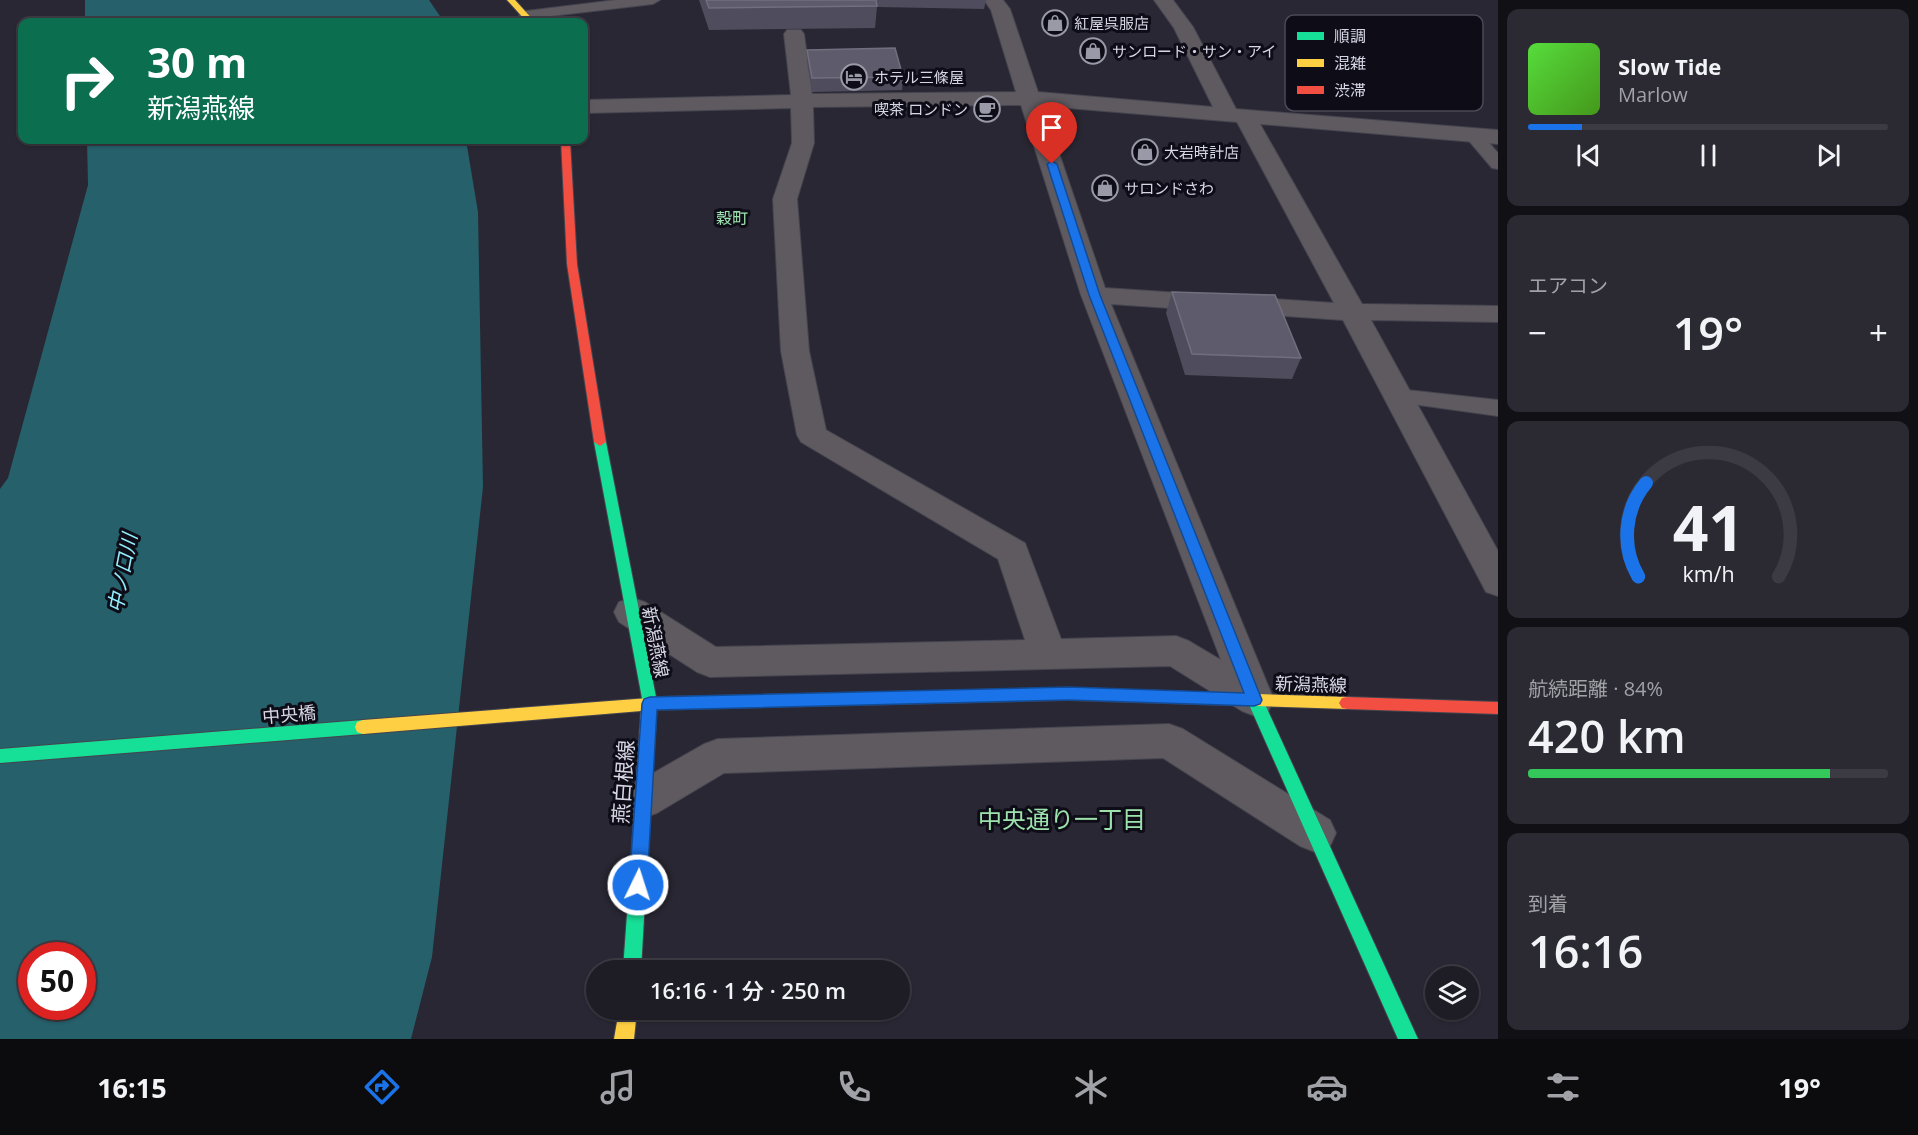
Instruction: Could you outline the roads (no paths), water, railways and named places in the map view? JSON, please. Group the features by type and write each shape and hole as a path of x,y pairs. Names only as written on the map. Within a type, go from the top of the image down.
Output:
{"main road":[{"path":"511,0 527,18"},
{"name":"新潟燕線","path":"565,144 572,264 598,434 650,704 1069,694 1498,708"},
{"path":"1254,700 1408,1039"},
{"name":"中央橋","path":"0,756 650,704"},
{"name":"燕白根線","path":"633,960 650,704"},
{"path":"624,1039 627,1020"}],"street":[{"path":"993,0 1000,9 1094,295 1254,700"},
{"path":"1163,0 1183,27 1353,312 1498,583"},
{"path":"794,34 803,143 785,199 795,351 812,435 1013,552 1048,655"},
{"path":"588,107 1030,98 1498,136"},
{"path":"1094,295 1353,312 1498,314"},
{"path":"632,612 710,662 1176,651 1254,700"},
{"path":"643,800 718,756 1169,741 1315,833"}],"lane":[{"path":"535,18 653,0"},
{"path":"1473,135 1498,164"},
{"path":"1398,396 1498,408"}],"water":[{"path":"85,0 429,0 441,18 85,18"},
{"name":"中ノ口川","path":"87,144 467,144 478,212 483,487 432,957 411,1039 0,1039 0,489 8,478 88,185"}],"place":[{"name":"紅屋呉服店","path":"1055,23"},
{"name":"サンロード・サン・アイ","path":"1093,51"},
{"name":"ホテル三條屋","path":"854,77"},
{"name":"喫茶 ロンドン","path":"987,109"},
{"name":"大岩時計店","path":"1145,152"},
{"name":"サロンドさわ","path":"1105,188"}],"district":[{"name":"穀町","path":"732,218"},
{"name":"中央通り一丁目","path":"1062,818"}]}
